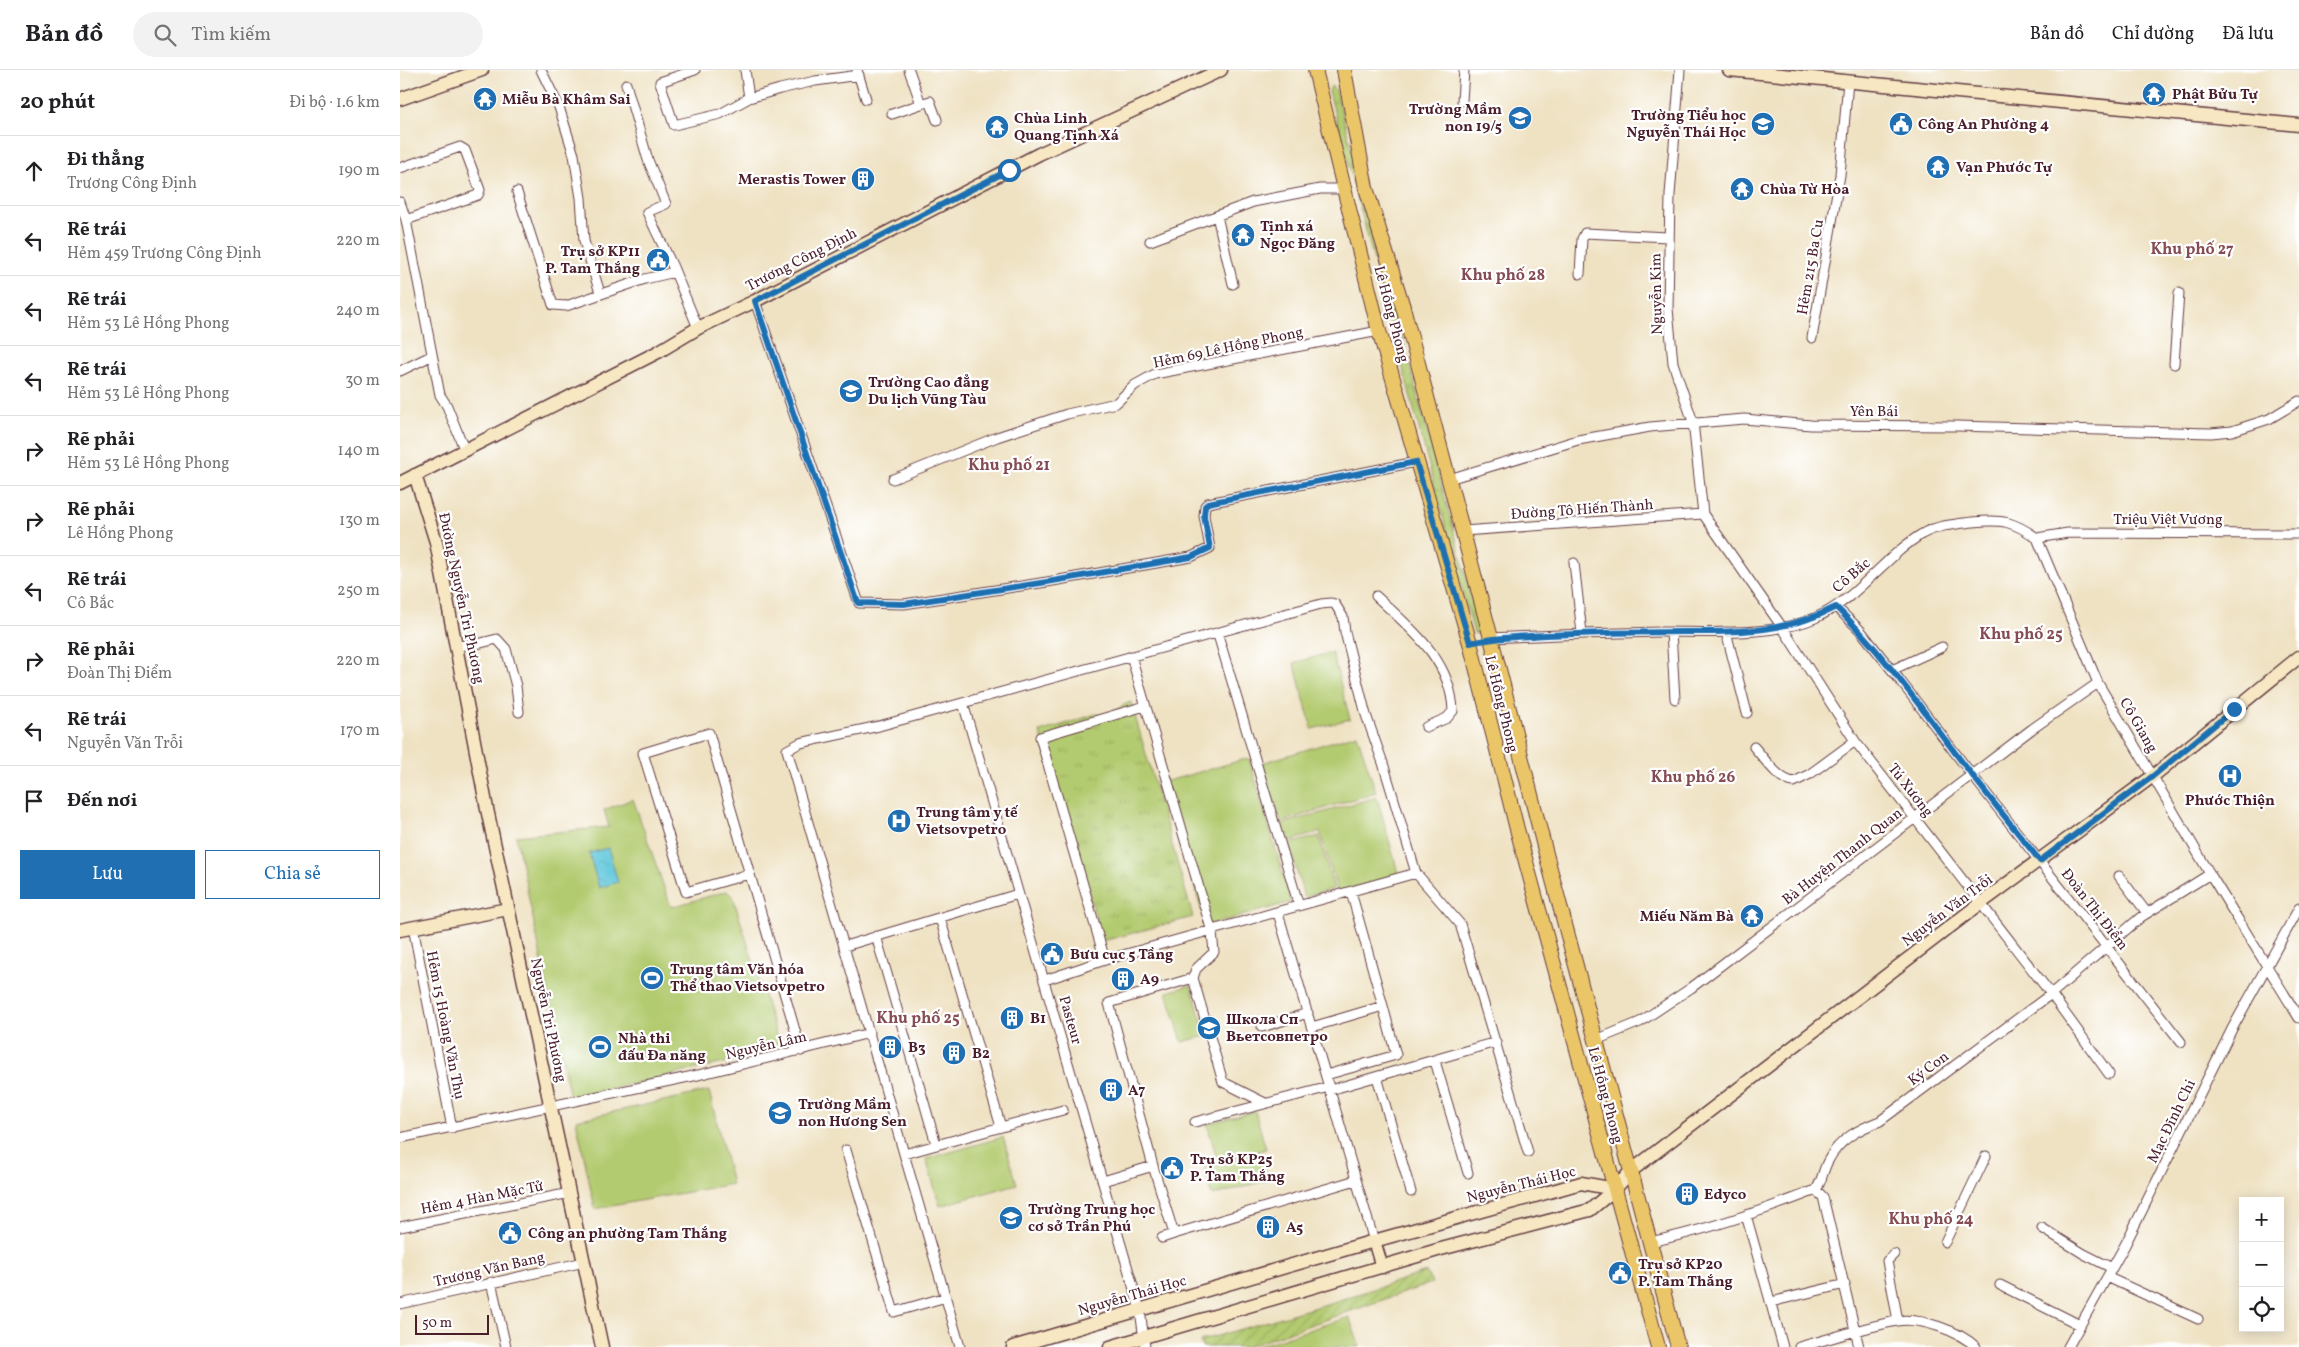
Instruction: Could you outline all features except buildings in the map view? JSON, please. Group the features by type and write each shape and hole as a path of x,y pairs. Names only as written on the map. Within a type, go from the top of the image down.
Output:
{"main road":[{"path":"400,99 482,70"},
{"name":"Trương Công Định","path":"400,483 658,352 698,328 755,301 1039,154 1221,70"},
{"name":"Lê Hồng Phong","path":"1314,70 1320,88 1342,189 1379,331 1470,643 1517,829 1658,1347"},
{"name":"Lê Hồng Phong","path":"1344,70 1366,188 1403,307 1491,638 1544,850 1678,1347"},
{"path":"1729,70 2299,125"},
{"name":"Đường Nguyễn Tri Phương","path":"415,476 436,542 466,700"},
{"path":"1470,643 1491,638"},
{"name":"Nguyễn Văn Trỗi","path":"1615,1189 1631,1171 1981,903 2153,776 2299,657"},
{"name":"Nguyễn Tri Phương","path":"466,700 508,909 602,1347"},
{"path":"406,928 508,909"},
{"name":"Nguyễn Thái Học","path":"1013,1347 1374,1241 1581,1183 1615,1189"},
{"path":"1110,1347 1144,1342 1382,1267 1590,1210 1615,1189"},
{"path":"1623,1219 1642,1214"},
{"path":"1374,1241 1382,1267"}],"street":[{"path":"542,70 559,107 574,155 581,198 584,242 600,293"},
{"path":"695,70 660,82 674,125 720,114 749,98 858,73 866,99"},
{"path":"745,70 749,98"},
{"path":"909,70 921,104"},
{"path":"1462,101 1464,70"},
{"name":"Nguyễn Kim","path":"1680,70 1668,237 1668,309 1673,363 1693,422 1702,514"},
{"name":"Hẻm 215 Ba Cu","path":"1812,338 1840,175 1848,81"},
{"path":"626,84 648,160 666,204 647,212 698,328"},
{"path":"892,114 930,101 937,120"},
{"path":"400,168 460,147 465,150 480,190 478,195 403,216"},
{"path":"1150,241 1262,200 1320,189 1342,189"},
{"path":"517,192 553,305 566,306 600,293 675,272"},
{"path":"400,202 440,395 447,406 465,451"},
{"path":"1217,216 1233,284"},
{"path":"1580,274 1582,238 1585,233 1668,237"},
{"path":"2174,364 2179,293"},
{"path":"755,301 858,603 904,604 1191,557 1210,548 1204,516 1205,506 1208,503 1416,462"},
{"name":"Hẻm 69 Lê Hồng Phong","path":"893,479 997,437 1067,414 1116,404 1136,385 1155,374 1379,331"},
{"path":"400,371 431,356"},
{"name":"Yên Bái","path":"1449,479 1578,440 1693,422 1744,419 1811,424 2211,433 2232,430 2269,419 2299,401"},
{"name":"Đường Tô Hiến Thành","path":"1462,531 1702,514"},
{"name":"Tú Xương","path":"1702,514 1782,628 1856,741 2051,994 2109,1074"},
{"name":"Cô Bắc","path":"1491,638 1582,634 1726,632 1782,628 1815,618 1836,607 1923,533 1942,526 1978,521 2006,520 2037,538"},
{"name":"Triệu Việt Vương","path":"2037,538 2068,533 2299,534"},
{"name":"Cô Giang","path":"2037,538 2098,683 2210,874 2299,1018"},
{"path":"1574,563 1582,634"},
{"path":"1376,596 1431,650 1442,666 1453,710 1447,718 1426,727"},
{"path":"960,1347 787,750 800,743 879,726 1328,603 1335,604 1343,617 1366,715 1384,763 1416,873 1460,924 1528,1152"},
{"name":"Đoàn Thị Điểm","path":"1836,607 1860,630 1892,670 2106,948 2181,1042"},
{"path":"1671,632 1675,699"},
{"path":"1726,632 1747,713"},
{"path":"1218,634 1299,906"},
{"path":"457,646 497,639 502,643 506,648 516,686 519,712"},
{"path":"1892,670 1942,647"},
{"path":"1131,656 1212,932 1214,952 1196,969 1192,978 1223,1082 1265,1103"},
{"name":"Bà Huyện Thanh Quan","path":"1596,1040 1640,1022 1691,988 1915,817 2098,683"},
{"name":"Pasteur","path":"963,703 1140,1310 1144,1342"},
{"path":"1105,960 1040,737 1145,706"},
{"path":"749,874 686,892 643,753 709,732 801,1051"},
{"path":"1754,747 1782,776 1794,782 1810,774 1856,741"},
{"path":"1045,980 1105,960 1212,932 1416,873"},
{"name":"Ký Con","path":"1816,1190 1828,1160 1839,1145 1856,1130 1880,1121 2051,994 2147,913 2210,874"},
{"path":"2118,876 2147,913"},
{"path":"1326,1075 1396,1055 1351,892"},
{"path":"845,946 1018,894"},
{"name":"Mạc Đĩnh Chi","path":"2068,1347 2112,1268 2232,1029 2299,908"},
{"path":"1278,913 1374,1241"},
{"path":"940,918 1002,1127"},
{"name":"Hẻm 15 Hoàng Văn Thụ","path":"406,928 452,1128"},
{"path":"876,936 936,1144"},
{"path":"1174,1234 1153,1166 1109,1003 1192,978"},
{"path":"1312,1028 1383,1006"},
{"path":"1262,1027 1308,1013"},
{"name":"Nguyễn Lâm","path":"400,1138 552,1108 801,1051 870,1033"},
{"path":"1196,1122 1265,1103 1377,1077 1496,1042"},
{"path":"1435,1061 1468,1173"},
{"path":"1377,1077 1411,1192"},
{"path":"904,1154 1062,1110"},
{"path":"846,1150 894,1312 946,1297"},
{"path":"1945,1242 1986,1156"},
{"path":"1103,1181 1153,1166"},
{"path":"1162,1238 1356,1180"},
{"path":"1650,1242 1746,1215 1816,1190 1823,1197 1860,1347"},
{"name":"Hẻm 4 Hàn Mặc Tử","path":"400,1228 570,1193"},
{"path":"1746,1215 1783,1347"},
{"path":"2042,1228 2084,1254 2112,1268"},
{"path":"1894,1254 1887,1261 1898,1320"},
{"name":"Trương Văn Bang","path":"400,1304 584,1262"},
{"path":"2107,1277 2198,1319"},
{"path":"491,1282 506,1347"},
{"path":"1771,1302 1845,1284"},
{"path":"2000,1285 2080,1325"},
{"path":"1799,1347 1898,1320 1940,1327 1967,1339 1976,1347"}],"green space":[{"path":"1331,86 1336,90 1480,629 1478,634 1474,633 1473,630 1329,92"},
{"path":"1332,652 1350,719 1312,729 1294,663"},
{"path":"1131,702 1193,917 1103,941 1040,732 1096,714 1105,718"},
{"path":"1357,734 1376,792 1281,822 1262,763"},
{"path":"1249,758 1291,902 1206,926 1164,782"},
{"path":"1377,797 1399,876 1338,893 1320,832 1283,843 1278,825"},
{"name":"Trung tâm Văn hóa Thể thao Vietsovpetro","path":"633,799 671,907 727,891 733,897 781,1050 570,1098 516,836 609,827 604,810"},
{"path":"1319,836 1334,889 1304,897 1289,844"},
{"path":"1191,985 1206,1036 1182,1042 1167,992"},
{"path":"709,1091 732,1184 595,1209 576,1120"},
{"path":"1255,1111 1266,1149 1218,1162 1207,1124"},
{"path":"1003,1137 1017,1184 940,1206 926,1159"},
{"path":"1260,1152 1268,1180 1212,1196 1204,1168"},
{"path":"1426,1272 1432,1283 1246,1347 1202,1347 1200,1341 1333,1302"},
{"path":"1349,1317 1360,1347 1255,1347"}],"water":[{"path":"608,848 618,882 599,888 589,853"}],"place":[{"name":"Phật Bửu Tự","path":"2154,94"},
{"name":"Miễu Bà Khâm Sai","path":"485,99"},
{"name":"Trường Mầm non 19/5","path":"1520,118"},
{"name":"Trường Tiểu học Nguyễn Thái Học","path":"1763,124"},
{"name":"Công An Phường 4","path":"1901,124"},
{"name":"Chùa Linh Quang Tịnh Xá","path":"997,127"},
{"name":"Vạn Phước Tự","path":"1938,167"},
{"name":"Merastis Tower","path":"863,179"},
{"name":"Chùa Từ Hòa","path":"1742,189"},
{"name":"Tịnh xá Ngọc Đăng","path":"1243,235"},
{"name":"Trụ sở KP11 P. Tam Thắng","path":"658,260"},
{"name":"Trường Cao đẳng Du lịch Vũng Tàu","path":"851,391"},
{"name":"Phước Thiện","path":"2230,776"},
{"name":"Trung tâm y tế Vietsovpetro","path":"899,821"},
{"name":"Miếu Năm Bà","path":"1752,916"},
{"name":"Bưu cục 5 Tầng","path":"1052,954"},
{"name":"Trung tâm Văn hóa Thể thao Vietsovpetro","path":"652,978"},
{"name":"A9","path":"1123,979"},
{"name":"B1","path":"1012,1018"},
{"name":"Школа Сп Вьетсовпетро","path":"1209,1028"},
{"name":"Nhà thi đấu Đa năng","path":"600,1047"},
{"name":"B3","path":"890,1047"},
{"name":"B2","path":"954,1053"},
{"name":"A7","path":"1111,1090"},
{"name":"Trường Mầm non Hương Sen","path":"780,1113"},
{"name":"Trụ sở KP25 P. Tam Thắng","path":"1172,1168"},
{"name":"Edyco","path":"1687,1194"},
{"name":"Trường Trung học cơ sở Trần Phú","path":"1011,1218"},
{"name":"A5","path":"1268,1227"},
{"name":"Công an phường Tam Thắng","path":"510,1233"},
{"name":"Trụ sở KP20 P. Tam Thắng","path":"1620,1273"}],"district":[{"name":"Khu phố 27","path":"2192,248"},
{"name":"Khu phố 28","path":"1503,274"},
{"name":"Khu phố 21","path":"1009,464"},
{"name":"Khu phố 25","path":"2021,633"},
{"name":"Khu phố 26","path":"1693,776"},
{"name":"Khu phố 25","path":"918,1017"},
{"name":"Khu phố 24","path":"1931,1218"}],"route":[{"path":"1009,170 755,301 858,603 904,604 1134,568 1191,557 1210,548 1204,516 1205,506 1208,503 1416,462 1470,643 1491,638 1582,634 1726,632 1782,628 1815,618 1836,607 1860,630 2040,861 2153,776 2234,709"}]}
